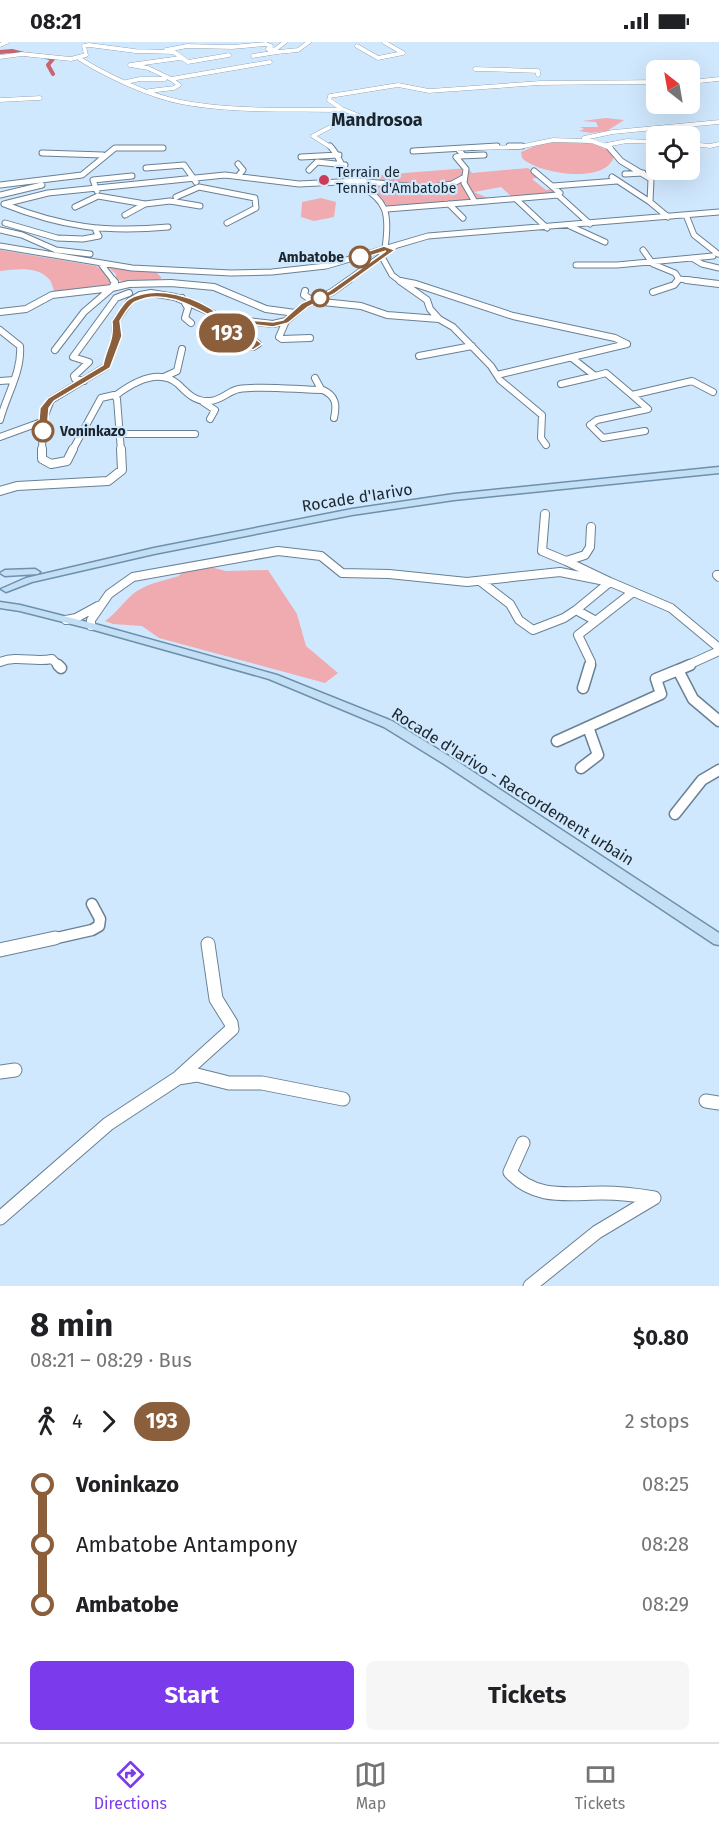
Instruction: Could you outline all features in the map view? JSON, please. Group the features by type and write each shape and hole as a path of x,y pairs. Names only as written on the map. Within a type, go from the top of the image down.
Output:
{"main road":[{"name":"Rocade d'Iarivo","path":"3,572 39,572 288,518 394,500 719,465"},
{"name":"Rocade d'Iarivo","path":"3,591 19,582 154,551 352,512 454,497 719,470"},
{"path":"3,572 9,579 3,591 8,602 15,606"},
{"name":"Rocade d'Iarivo - Raccordement urbain","path":"0,605 15,606 92,626 273,677 388,724 457,766 719,940"}],"street":[{"path":"0,45 7,42"},
{"path":"204,42 213,46"},
{"path":"270,50 276,49 276,46 285,42"},
{"path":"253,56 298,50 309,42"},
{"path":"357,46 378,58 404,53 384,42"},
{"path":"166,50 177,45 266,44 271,46 268,49 270,50"},
{"path":"0,57 14,54 38,54 80,58 86,55 84,46 89,45 135,51 166,50 174,52 188,62 229,55"},
{"path":"270,50 278,52"},
{"path":"80,58 100,73 180,102 253,109 345,110 360,113 370,120 336,124 313,136 330,145 345,165 345,172 371,191 387,209 389,225 387,251 392,275 427,300 430,309 439,319 453,327 512,391 542,415 541,438 546,445"},
{"path":"149,91 175,88 179,85 148,68 130,65 180,58"},
{"path":"204,61 226,66"},
{"path":"126,82 140,79 170,79 270,62"},
{"path":"475,69 538,71 540,83"},
{"path":"505,74 538,75"},
{"path":"700,81 719,79"},
{"path":"345,110 331,103 330,96 399,85 429,91 540,83 646,82"},
{"path":"0,100 40,98"},
{"path":"650,202 651,179 621,161 611,148 584,138 622,131 719,122"},
{"path":"413,151 519,147 553,140 591,141"},
{"path":"606,145 627,141 646,142"},
{"path":"700,145 719,144"},
{"path":"0,185 82,175 93,168 111,149 120,147 164,148"},
{"path":"514,153 519,147"},
{"path":"458,149 463,155 456,157 466,169 463,178 465,188 475,202"},
{"path":"42,153 104,155"},
{"path":"301,157 339,155"},
{"path":"460,156 482,157"},
{"path":"309,170 317,162 345,165"},
{"path":"146,168 184,165 198,187"},
{"path":"238,165 243,171 239,175"},
{"path":"534,171 561,194 558,195"},
{"path":"625,174 643,173"},
{"path":"2,203 48,193 239,175 302,184 357,181 426,187 453,184 463,178"},
{"path":"610,175 668,217"},
{"path":"98,196 93,180 132,176"},
{"path":"552,186 617,181"},
{"path":"0,195 49,184"},
{"path":"170,201 198,187 255,198 256,208 227,223"},
{"path":"387,209 558,195 590,224"},
{"path":"75,207 98,196 145,204 170,201 200,206"},
{"path":"134,202 176,197"},
{"path":"516,198 547,228"},
{"path":"2,203 38,219 96,231 128,232 168,227"},
{"path":"125,215 145,204"},
{"path":"449,204 462,219"},
{"path":"0,246 100,264 168,271 272,272 327,266 374,252 387,251 428,236 547,228 719,212"},
{"path":"686,215 694,235 717,256"},
{"path":"3,223 13,222 39,233 80,240 99,236 96,231"},
{"path":"0,229 7,226 3,223"},
{"path":"570,226 605,242"},
{"path":"0,229 22,235 56,250 90,254"},
{"path":"643,250 659,268 676,274 679,279"},
{"path":"310,338 282,339 279,337 286,321 295,313 332,292 387,251"},
{"path":"576,265 652,262 717,256"},
{"path":"692,258 702,264 719,268"},
{"path":"55,350 84,312 112,288 115,282 100,264"},
{"path":"679,279 719,284"},
{"path":"653,292 674,285 679,279"},
{"path":"400,281 416,284 491,310 615,338 627,344 497,375"},
{"path":"0,312 26,309 52,295 93,292 140,283 171,283 214,287 266,309 295,313"},
{"path":"305,291 304,295 313,301 361,306 387,315 439,319"},
{"path":"84,381 75,380 74,376 89,362 73,357 116,298 129,293"},
{"path":"182,349 177,371 164,377 144,379 115,396 109,395 101,398 67,461 51,464 42,459 44,408 51,400 107,366 110,351 118,336 116,321 130,301 151,295 181,297 219,317 224,329 234,341 242,346 253,347 258,344 237,328 238,320 273,324 286,321"},
{"path":"181,297 188,308 185,318 191,323"},
{"path":"198,305 200,311 214,319 220,333 228,342"},
{"path":"0,330 20,348 14,380 3,404 0,420"},
{"path":"292,339 310,330"},
{"path":"419,356 472,346"},
{"path":"572,358 595,376"},
{"path":"561,384 606,373 648,409 597,420 590,425 603,438 645,431"},
{"path":"164,377 172,380 192,398 215,410 210,419"},
{"path":"315,378 321,389 334,397 337,410 334,418"},
{"path":"0,381 14,380"},
{"path":"632,394 692,381 712,392"},
{"path":"203,402 223,399 233,391 241,389 321,389"},
{"path":"0,491 17,486 108,481 122,470 115,396"},
{"path":"0,437 44,421"},
{"path":"120,434 195,434"},
{"path":"545,514 542,551 670,608 719,649 656,679 661,694 557,741"},
{"path":"566,561 585,555 590,547 591,527"},
{"path":"92,626 92,620 109,594 133,577 278,551 321,556 342,573 389,574 467,582 560,572 610,582"},
{"path":"480,581 510,604 519,620 533,630 564,618 610,582"},
{"path":"583,688 591,662 578,635 633,592"},
{"path":"66,620 86,614 103,603"},
{"path":"576,610 596,621"},
{"path":"0,662 16,657 38,661 52,659 61,669"},
{"path":"678,670 693,699 719,721"},
{"path":"581,768 598,755 588,727"},
{"path":"675,814 702,780 719,770"},
{"path":"0,950 92,930 99,926 100,918 92,904"},
{"path":"0,1218 108,1124 178,1078 232,1029 231,1023 216,999 208,944"},
{"path":"0,1072 15,1070"},
{"path":"178,1078 197,1075 229,1083 262,1083 343,1099"},
{"path":"524,1143 513,1161 510,1172 516,1182 537,1192 612,1192 654,1198 597,1232 530,1286"}],"shaded area":[{"path":"606,118 624,120 607,131 591,133 579,131 584,129 580,127 598,127 596,122 582,121"},
{"path":"561,141 596,144 614,156 609,165 599,171 586,174 542,169 522,158 521,152 540,144"},
{"path":"468,168 472,173 528,168 539,177 532,179 546,190 553,189 557,194 512,197 501,187 474,192 490,199 388,208 378,194 354,177"},
{"path":"321,198 336,202 334,217 314,221 301,217 302,202"},
{"path":"0,250 96,266 105,272 111,282 106,288 55,293 50,280 39,272 26,269 0,271"},
{"path":"108,267 156,272 162,278 139,282 121,281 116,279 116,274"},
{"path":"206,566 226,571 268,570 297,614 306,646 338,673 325,683 159,638 142,626 113,624 105,621 142,588 179,576 182,570"}],"waterway":[{"path":"0,52 12,51 28,55"},
{"path":"46,57 53,59 48,65 53,74"}],"bus line":[{"name":"193","path":"43,431 44,408 51,400 107,366 110,351 118,336 116,321 130,301 151,295 181,297 219,317 224,329 237,344 253,347 258,344 237,328 238,320 280,324 305,305 332,292 391,250 384,248 360,257"}],"place":[{"name":"Terrain de Tennis d'Ambatobe","path":"324,180"},
{"name":"Ambatobe","path":"360,257"},
{"name":"Voninkazo","path":"43,431"}],"district":[{"name":"Mandrosoa","path":"377,120"}]}
